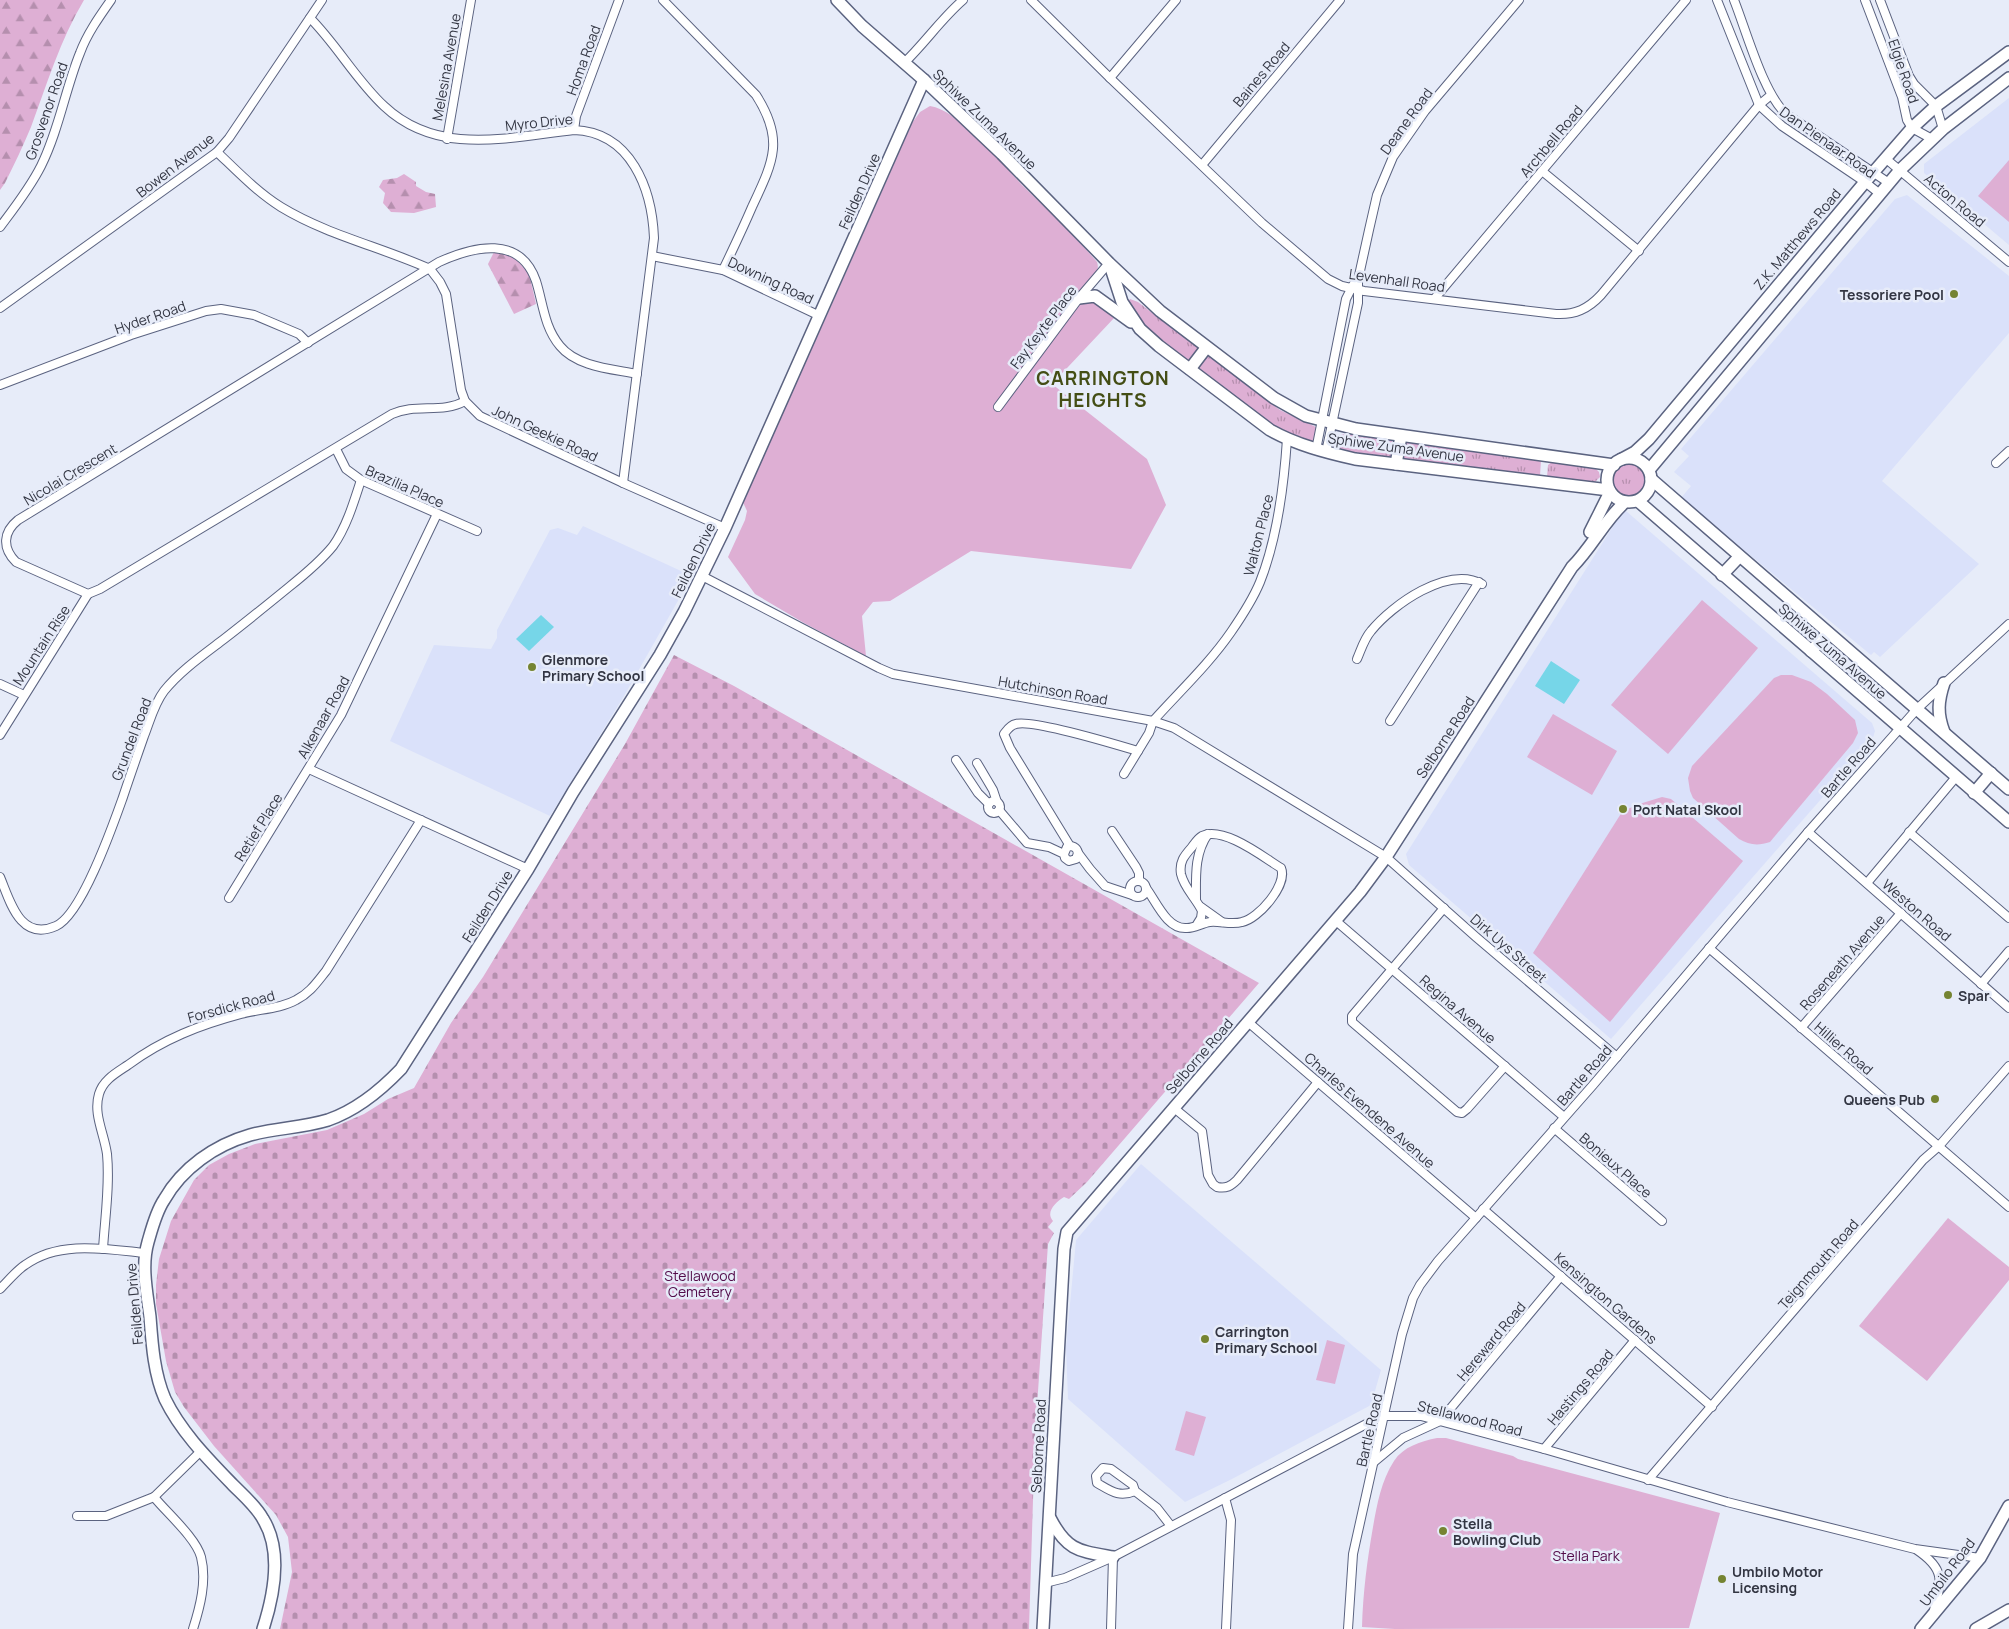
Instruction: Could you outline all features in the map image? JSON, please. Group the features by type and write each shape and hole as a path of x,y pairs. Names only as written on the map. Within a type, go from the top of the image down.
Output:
{"street":[{"name":"Grosvenor Road","path":"0,227 23,196 41,166 58,122 80,54 92,28 110,0"},
{"name":"Bowen Avenue","path":"0,308 217,152 229,138 322,0"},
{"name":"Melesina Avenue","path":"447,139 470,0"},
{"name":"Homa Road","path":"574,130 576,116 619,0"},
{"path":"663,0 756,95 766,110 771,125 773,146 771,167 723,270"},
{"name":"Sphiwe Zuma Avenue","path":"837,0 862,26 924,80 1002,154 1109,263 1160,311 1206,348 1274,398 1300,413 1328,423 1356,429 1618,462"},
{"path":"904,63 919,49 945,16 963,0"},
{"name":"Levenhall Road","path":"1031,0 1262,223 1328,279 1359,290 1569,314 1578,312 1594,303 1759,105 1771,95"},
{"path":"1110,78 1176,0"},
{"name":"Baines Road","path":"1202,165 1340,0"},
{"name":"Deane Road","path":"1321,451 1359,290 1358,280 1377,195 1393,157 1425,111 1519,0"},
{"name":"Archbell Road","path":"1435,298 1686,0"},
{"name":"Dan Pienaar Road","path":"1717,0 1759,105 1782,126 1880,194"},
{"name":"Dan Pienaar Road","path":"1734,0 1771,95 1778,106 1786,114 1889,183"},
{"path":"1866,4 1880,0"},
{"name":"Elgie Road","path":"1880,0 1909,76 1914,84 1936,106 1943,129"},
{"name":"Elgie Road","path":"1866,4 1912,128"},
{"name":"Myro Drive","path":"310,18 324,32 384,107 410,125 447,139 479,140 586,130 613,142 627,155 645,186 650,201 654,238 623,484"},
{"name":"Z.K. Matthews Road","path":"1618,462 1635,452 1649,440 1912,128 1936,106 2009,52"},
{"path":"1650,474 1638,460 1618,462 1607,478 1610,491 1616,498 1625,502 1638,501 1648,492 1650,474 1900,170 1943,129 2009,78"},
{"name":"Feilden Drive","path":"263,1629 269,1610 275,1568 269,1532 263,1518 253,1506 201,1451 165,1398 159,1380 154,1358 145,1253 155,1220 164,1200 185,1174 208,1153 249,1135 305,1126 328,1120 351,1110 384,1087 401,1069 414,1050 664,648 702,576 924,80"},
{"path":"1912,128 1932,139"},
{"path":"88,594 100,589 403,409 416,407 447,408 455,406 464,400 458,382 446,294 430,269 313,224 280,206 255,188 217,152"},
{"name":"Acton Road","path":"1885,158 2009,262"},
{"path":"1542,171 1639,250"},
{"name":"Nicolai Crescent","path":"88,594 16,562 7,552 6,546 6,538 13,524 439,262 454,255 492,247 504,249 518,255 532,272 546,319 560,347 572,356 593,365 637,374"},
{"name":"Downing Road","path":"652,256 723,270 820,316"},
{"name":"Sphiwe Zuma Avenue","path":"1109,263 1122,302 1140,329 1270,430 1287,440 1321,451 1356,459 1610,491"},
{"name":"Fay Keyte Place","path":"998,407 1079,298 1109,263"},
{"name":"Deane Road","path":"1328,423 1346,299 1350,288 1358,280"},
{"path":"1079,298 1091,295 1100,298 1140,329"},
{"name":"Hyder Road","path":"0,386 131,336 206,311 221,310 254,315 299,334 308,343"},
{"path":"1190,369 1206,348"},
{"name":"John Geekie Road","path":"464,400 472,410 493,423 623,484 725,528"},
{"path":"1396,464 1401,436"},
{"name":"Walton Place","path":"1124,774 1149,733 1153,721 1216,652 1235,627 1259,583 1278,511 1285,472 1287,440"},
{"name":"Brazilia Place","path":"336,449 346,469 361,480 477,531"},
{"path":"1996,463 2009,451"},
{"name":"Sphiwe Zuma Avenue","path":"1650,474 1739,557 2009,789"},
{"name":"Grundel Road","path":"0,877 18,917 29,927 44,930 57,926 67,918 76,905 111,830 155,706 162,693 196,660 315,566 334,545 361,480"},
{"name":"Selborne Road","path":"1572,567 1576,552 1597,521 1610,491"},
{"name":"Sphiwe Zuma Avenue","path":"1638,501 2009,822"},
{"name":"Selborne Road","path":"1043,1629 1066,1237 1070,1229 1360,892 1386,857 1572,567 1582,557 1611,516 1625,502"},
{"name":"Alkenaar Road","path":"437,514 352,694 309,769 528,869"},
{"path":"1722,575 1739,557"},
{"name":"Hutchinson Road","path":"702,576 872,665 893,674 1153,721 1174,728 1386,857"},
{"path":"1357,659 1371,631 1408,598 1437,584 1452,580 1463,578 1481,584 1461,608 1424,670 1390,721"},
{"name":"Mountain Rise","path":"0,734 88,594"},
{"name":"Bartle Road","path":"1348,1629 1353,1554 1400,1342 1413,1298 1428,1273 1617,1057 1899,728 1944,683 2008,626"},
{"path":"1810,651 1828,633"},
{"path":"1944,683 1938,711 1945,734"},
{"path":"0,684 24,695"},
{"path":"1090,869 1065,858 1067,849 1004,734 1008,728 1016,723 1040,725 1138,751"},
{"path":"956,760 978,793 993,803"},
{"path":"977,763 993,790 993,803 989,809 992,813 999,810 1025,841 1049,847 1076,848 1090,869 1105,886 1155,904"},
{"name":"Retief Place","path":"229,898 309,769"},
{"path":"1974,793 1991,773"},
{"path":"1867,883 1956,777"},
{"name":"Forsdick Road","path":"103,1248 107,1169 106,1152 97,1112 99,1094 103,1085 108,1079 165,1040 190,1029 238,1015 287,1004 310,991 326,971 421,820"},
{"path":"1112,831 1139,873 1139,880"},
{"name":"Weston Road","path":"1808,832 2009,1008"},
{"path":"1910,832 2009,918"},
{"path":"1139,880 1144,884 1155,904 1173,925 1183,928 1196,926 1210,922 1241,922 1250,919 1265,908 1283,878 1282,868 1247,846 1222,835 1208,834 1199,838 1183,857 1181,864 1183,880 1196,900 1202,916 1196,926"},
{"path":"1196,900 1196,864 1201,846 1208,834"},
{"path":"1069,861 1076,859 1078,853"},
{"name":"Dirk Uys Street","path":"1386,857 1476,937 1617,1057"},
{"path":"1119,890 1139,880"},
{"path":"1130,884 1129,889 1134,896"},
{"path":"1134,896 1144,895 1146,888"},
{"path":"1200,908 1222,922"},
{"path":"1444,908 1352,1016 1352,1022 1457,1112 1464,1112 1505,1066"},
{"name":"Roseneath Avenue","path":"1801,1028 1901,913"},
{"name":"Regina Avenue","path":"1336,921 1564,1117"},
{"name":"Hillier Road","path":"1709,948 2009,1207"},
{"path":"1981,984 2009,951"},
{"name":"Charles Evendene Avenue","path":"1248,1022 1476,1218"},
{"name":"Teignmouth Road","path":"1648,1480 1923,1160 1939,1146 2009,1066"},
{"path":"1174,1108 1202,1131 1210,1180 1217,1187 1225,1188 1237,1180 1318,1082"},
{"name":"Bonieux Place","path":"1554,1128 1662,1221"},
{"name":"Kensington Gardens","path":"1483,1209 1712,1407"},
{"path":"0,1289 24,1265 51,1252 103,1248 145,1253"},
{"name":"Hereward Road","path":"1440,1421 1561,1276"},
{"name":"Hastings Road","path":"1544,1449 1635,1340"},
{"name":"Stellawood Road","path":"1045,1584 1113,1557 1372,1421 1385,1416 1411,1415 1544,1449 1648,1480 1915,1549 1980,1558"},
{"path":"1374,1462 1403,1438 1440,1421"},
{"path":"76,1516 106,1516 154,1496 201,1451"},
{"path":"1135,1491 1118,1495 1097,1483 1095,1478 1101,1469 1108,1468 1133,1485 1135,1491 1157,1508 1171,1526"},
{"path":"154,1496 190,1538 201,1556 204,1576 200,1608 193,1629"},
{"path":"1225,1498 1231,1520 1226,1629"},
{"name":"Umbilo Road","path":"1921,1629 1980,1558 2009,1506"},
{"path":"1049,1517 1057,1532 1069,1546 1084,1552 1113,1557 1111,1629"},
{"name":"Stellawood Road","path":"1915,1549 1930,1559 1937,1567 1940,1586 1932,1617"},
{"path":"1976,1629 2009,1610"}],"shaded area":[{"path":"2009,98 2009,245 1924,173 1924,164"},
{"path":"1907,195 2009,276 2009,333 1882,481 1979,564 1880,657 1874,652 1871,655 1681,498 1691,486 1674,472 1689,456 1681,449 1895,199"},
{"name":"Port Natal Skool","path":"1626,511 1872,723 1875,731 1872,741 1611,1039 1409,865 1406,854 1622,512"},
{"name":"Glenmore Primary School","path":"583,526 692,576 624,696 550,816 390,741 434,645 491,649 497,638 497,630 550,530 558,528 577,535"},
{"name":"Carrington Primary School","path":"1141,1164 1381,1370 1371,1405 1185,1502 1068,1399 1066,1347 1076,1240"}],"green space":[{"path":"0,0 84,0 61,46 25,141 0,190"},
{"path":"930,106 942,110 967,127 1097,262 1096,274 1083,291 1115,317 1052,384 1147,459 1166,505 1131,569 971,551 890,601 873,602 862,616 866,656 755,594 728,557 745,520 747,511 741,498 823,324 912,123 920,112"},
{"path":"2009,160 2009,222 1978,196"},
{"path":"404,174 416,182 416,186 426,192 435,194 436,207 414,213 391,212 383,203 385,193 379,187 383,180 397,178"},
{"path":"494,252 513,256 529,273 536,304 514,314 488,264"},
{"path":"1130,299 1138,302 1200,350 1190,365 1143,326 1128,302"},
{"path":"1209,356 1280,410 1316,427 1317,430 1312,444 1266,421 1197,371 1198,366 1205,357"},
{"path":"1346,434 1392,441 1394,444 1392,457 1335,450 1332,444 1334,439"},
{"path":"1404,442 1541,460 1540,476 1401,459"},
{"path":"1552,462 1595,468 1599,472 1600,477 1594,483 1547,477 1548,465"},
{"path":"1629,464 1641,469 1646,481 1641,493 1629,498 1617,493 1612,481 1617,469"},
{"path":"1702,600 1758,648 1668,754 1611,705"},
{"name":"Stellawood Cemetery","path":"674,655 734,686 1259,983 1087,1182 1069,1199 1064,1197 1061,1199 1051,1211 1050,1214 1053,1221 1048,1227 1054,1233 1048,1244 1035,1436 1029,1629 280,1629 292,1572 288,1537 276,1515 214,1446 184,1407 175,1392 166,1361 156,1304 156,1285 159,1259 171,1221 194,1180 209,1165 229,1154 255,1144 327,1130 364,1114 388,1099 414,1088 451,1023 483,977 625,744"},
{"path":"1781,675 1792,675 1811,682 1827,694 1855,720 1858,733 1853,743 1770,842 1750,844 1739,839 1693,798 1688,778 1692,766 1774,678"},
{"path":"1553,714 1617,751 1592,795 1527,757"},
{"path":"1662,797 1671,799 1743,861 1610,1022 1533,953 1622,812 1636,805"},
{"path":"1948,1218 2009,1267 2009,1280 1927,1381 1859,1326"},
{"path":"1327,1340 1345,1345 1335,1384 1316,1380"},
{"path":"1186,1411 1206,1417 1194,1456 1175,1450"},
{"name":"Stella Park","path":"1437,1438 1446,1438 1720,1513 1689,1628 1395,1629 1362,1627 1364,1589 1371,1540 1378,1502 1386,1477 1394,1461 1407,1448"}],"water":[{"path":"541,615 554,627 529,651 516,639"},
{"path":"1551,661 1580,680 1564,704 1535,686"}],"place":[{"name":"Tessoriere Pool","path":"1954,294"},
{"name":"Glenmore Primary School","path":"532,667"},
{"name":"Port Natal Skool","path":"1623,809"},
{"name":"Spar","path":"1948,995"},
{"name":"Queens Pub","path":"1935,1099"},
{"name":"Carrington Primary School","path":"1205,1339"},
{"name":"Stella Bowling Club","path":"1443,1531"},
{"name":"Umbilo Motor Licensing","path":"1722,1579"}],"district":[{"name":"CARRINGTON HEIGHTS","path":"1103,389"}]}
